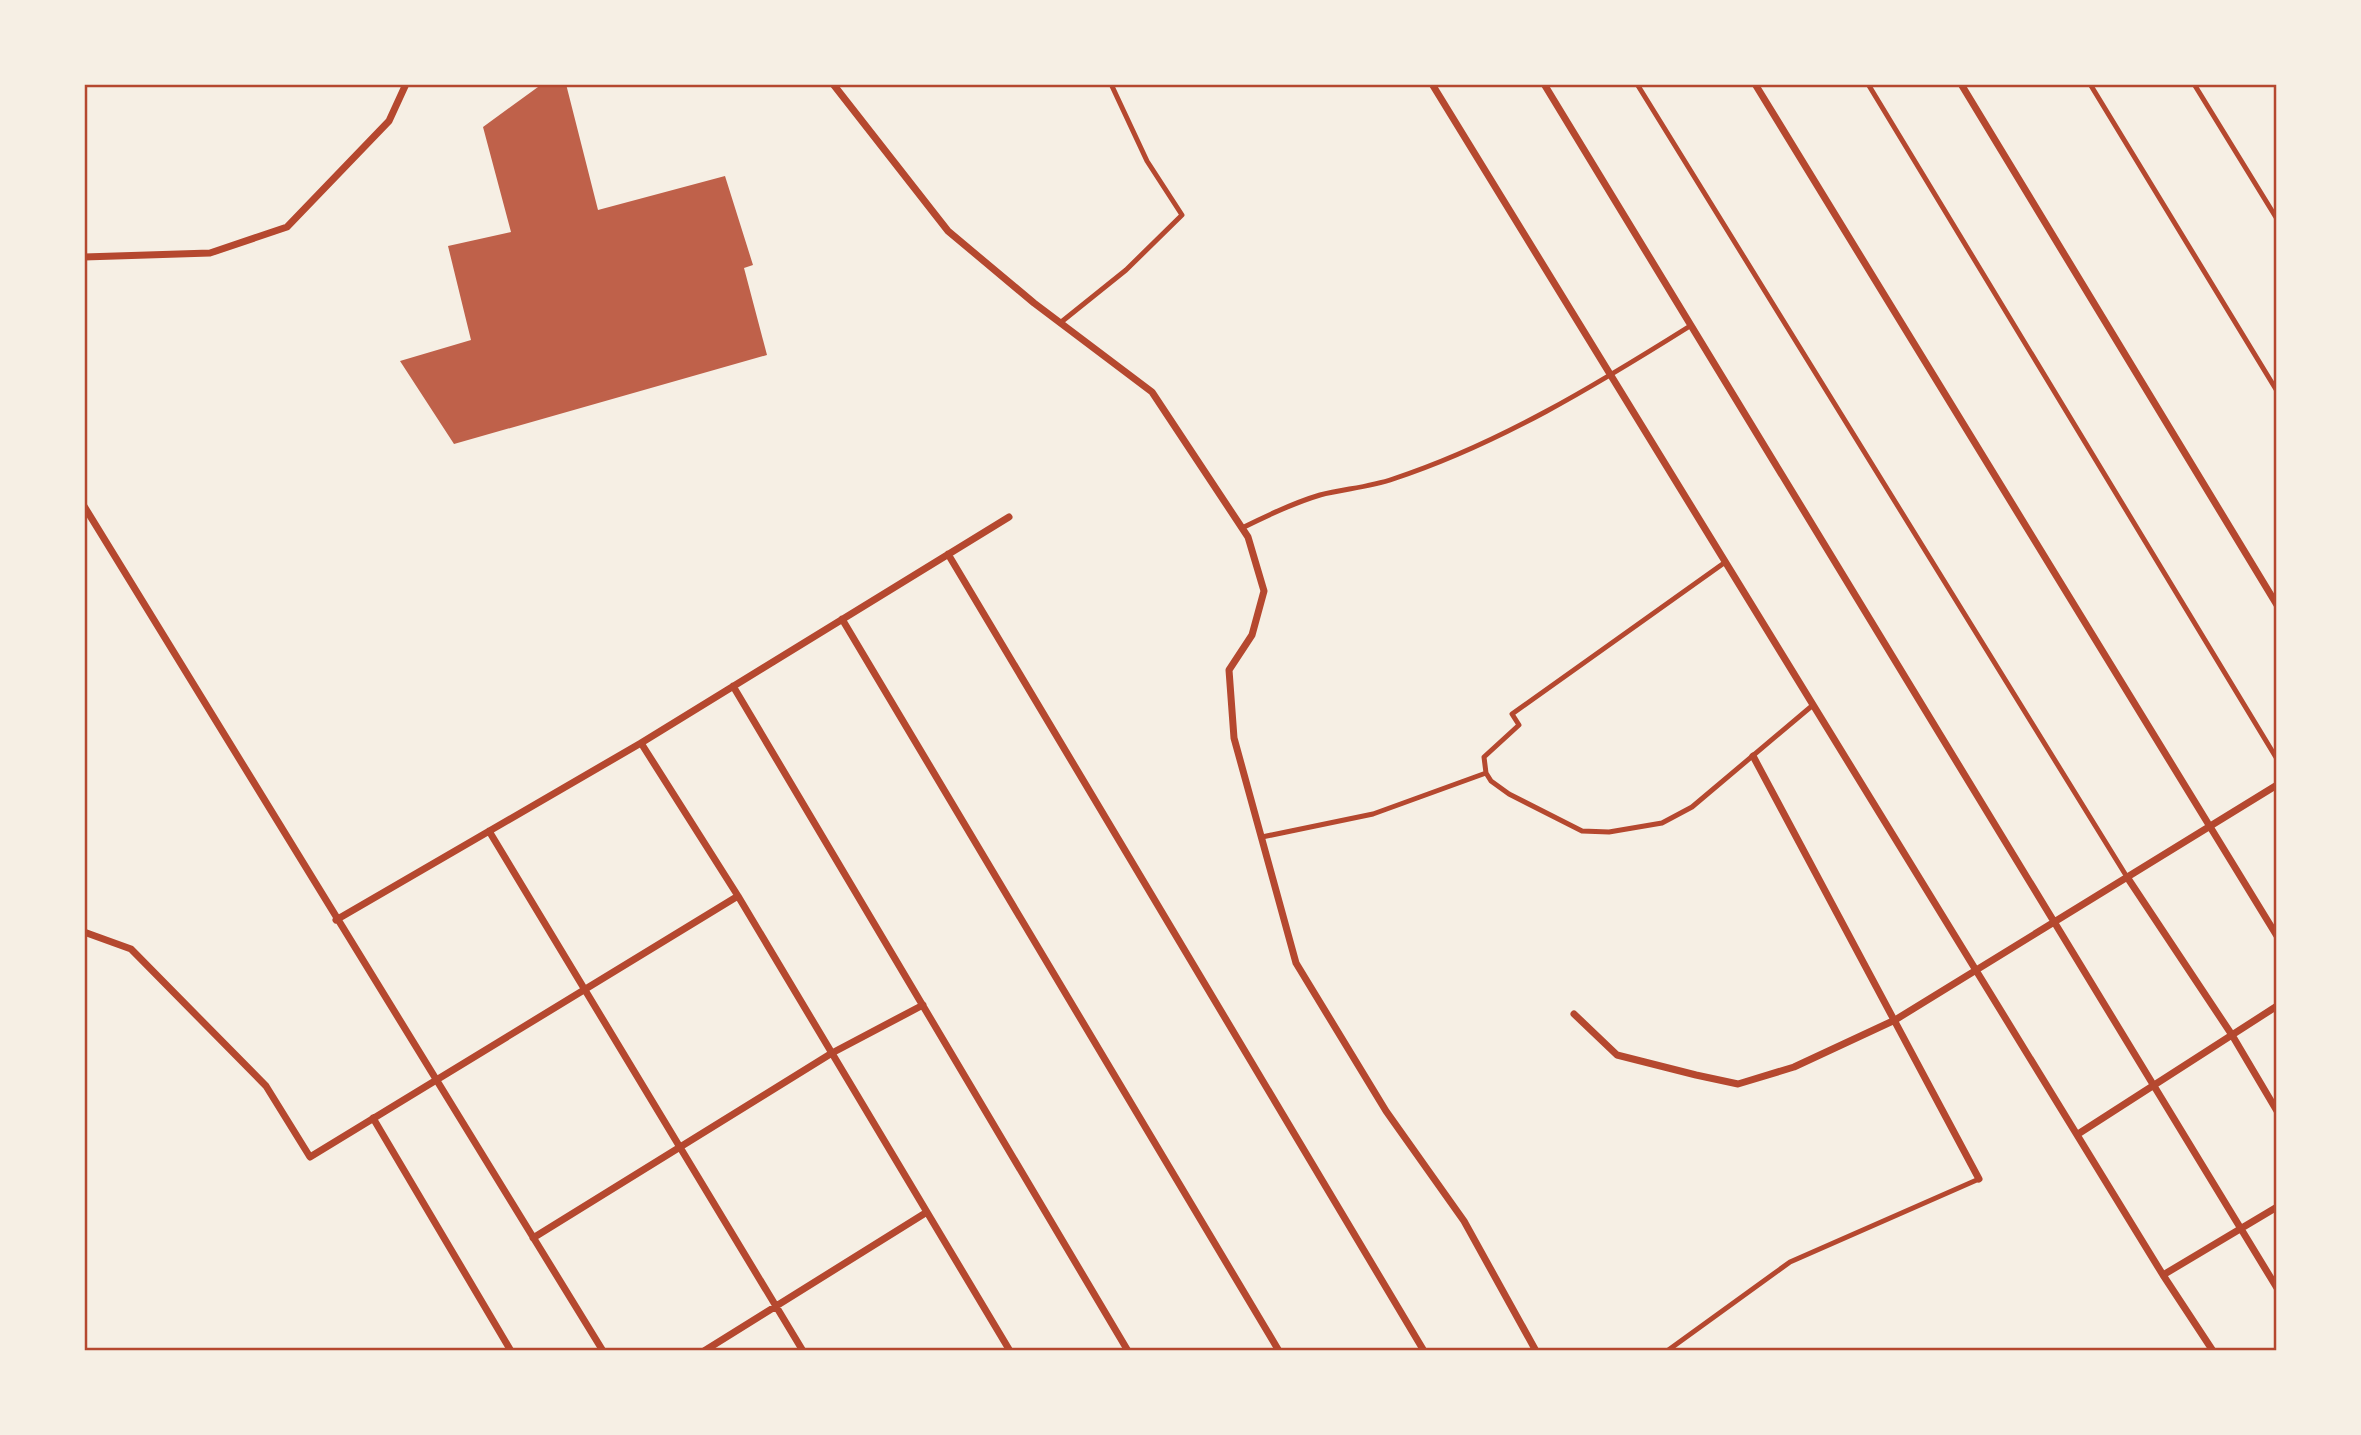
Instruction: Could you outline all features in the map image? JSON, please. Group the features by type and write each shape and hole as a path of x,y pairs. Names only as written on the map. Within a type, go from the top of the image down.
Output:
{"street":[{"path":"84,257 210,253 287,227 389,121 406,84"},
{"path":"833,84 948,232 1060,323 1152,392 1248,537 1264,591 1252,635 1229,670 1234,738 1296,963 1386,1111 1464,1222 1536,1351"},
{"path":"1432,84 2163,1275 2214,1351"},
{"path":"1544,84 2052,923 2277,1288"},
{"path":"1755,84 2277,936"},
{"path":"1961,84 2277,605"},
{"path":"84,506 603,1351"},
{"path":"336,920 641,743 1009,517"},
{"path":"948,554 1424,1351"},
{"path":"842,619 1279,1351"},
{"path":"733,686 1128,1351"},
{"path":"641,743 738,896 1010,1351"},
{"path":"1753,756 1979,1180"},
{"path":"1574,1014 1616,1055 1738,1084 1794,1067 1895,1020 2277,785"},
{"path":"489,831 803,1351"},
{"path":"2127,877 2232,1035 2277,1111"},
{"path":"84,932 131,949 266,1086 310,1157 738,896"},
{"path":"533,1237 832,1053 923,1005"},
{"path":"2078,1134 2277,1006"},
{"path":"373,1118 512,1351"},
{"path":"2163,1275 2277,1207"},
{"path":"704,1351 927,1212"}],"lane":[{"path":"1060,323 1126,270 1182,215 1147,161 1111,84"},
{"path":"1637,84 2127,877"},
{"path":"1868,84 2277,759"},
{"path":"2090,84 2277,391"},
{"path":"2194,84 2277,219"},
{"path":"1242,528 1280,509 1318,496 1392,480 1482,444 1610,376 1690,326"},
{"path":"1724,563 1512,714 1519,725 1484,757 1486,773 1491,781 1529,806 1582,831 1609,832 1662,823 1692,807 1813,705"},
{"path":"1262,837 1373,814 1486,773"},
{"path":"1667,1351 1790,1262 1979,1180"}],"building":[{"path":"566,84 598,210 725,176 753,265 744,268 767,355 454,444 400,361 471,340 448,246 511,232 483,127 538,87"}]}
